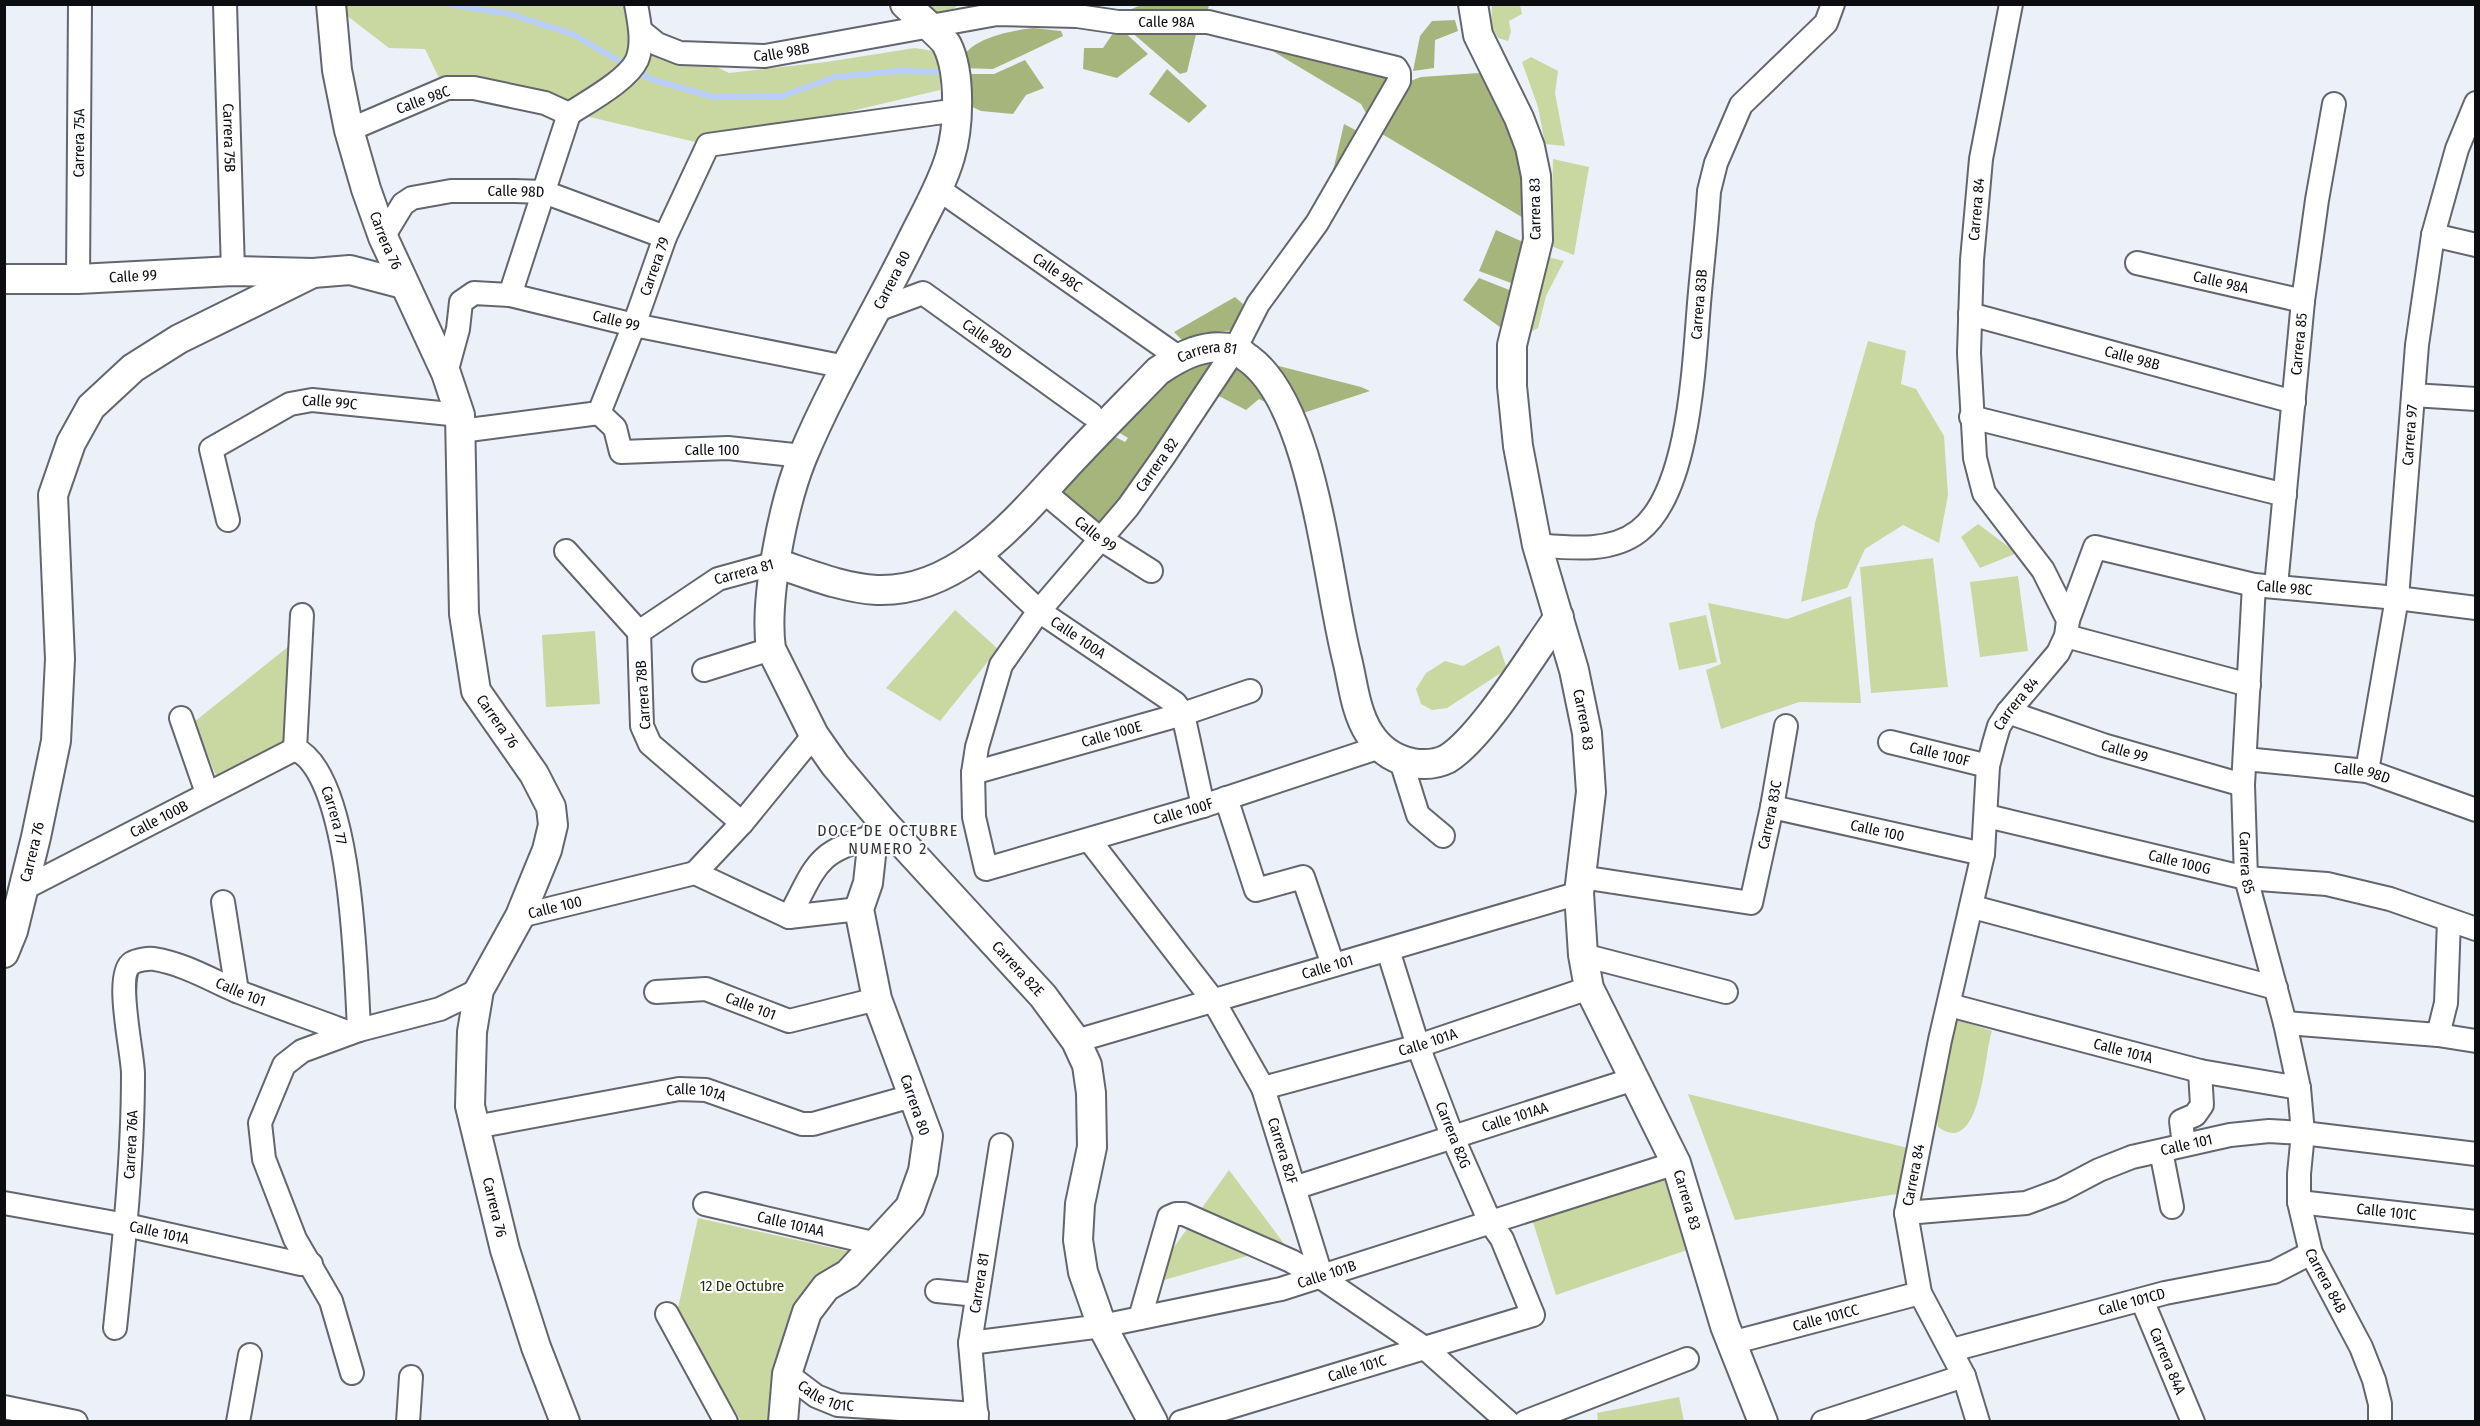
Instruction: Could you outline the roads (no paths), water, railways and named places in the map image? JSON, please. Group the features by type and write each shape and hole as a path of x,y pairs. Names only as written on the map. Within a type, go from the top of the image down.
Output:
{"street":[{"name":"Carrera 75A","path":"78,279 80,4"},
{"name":"Carrera 75B","path":"225,4 233,271"},
{"name":"Carrera 76","path":"331,4 337,70 349,130 383,237 446,373 461,423 460,515 464,614 476,691 527,765 551,807 553,825 548,850 520,916 479,990 472,1032 470,1106 505,1250 536,1347 566,1422"},
{"path":"510,295 569,114 623,77 637,60 641,31 636,4"},
{"name":"Carrera 80","path":"776,563 784,516 803,456 937,188 950,156 957,110 950,53 941,38 905,4"},
{"name":"Carrera 83","path":"1473,4 1478,35 1519,118 1530,147 1536,176 1538,240 1512,345 1512,355 1518,446 1538,545 1559,617 1587,733 1591,792 1580,885 1583,955 1589,988 1676,1163 1731,1343 1763,1422"},
{"name":"Carrera 83B","path":"1538,545 1572,549 1611,543 1639,531 1657,511 1679,455 1692,393 1708,191 1716,163 1741,105 1826,22 1833,4"},
{"name":"Carrera 84","path":"1978,1422 1964,1376 1920,1293 1906,1214 1940,1040 1973,907 1983,854 1987,816 1988,766 1999,726 2008,712 2058,653 2067,628 2043,570 1984,493 1975,458 1971,417 1970,314 1981,159 2011,4"},
{"name":"Calle 98A","path":"928,28 997,9 1077,16 1122,13 1208,22 1396,69 1399,73"},
{"name":"Calle 98B","path":"641,31 657,44 680,52 765,56 928,28"},
{"name":"Carrera 82","path":"986,869 974,817 973,773 977,747 1001,665 1039,611 1099,538 1128,507 1158,465 1235,349 1258,304 1317,223 1399,81 1399,73"},
{"name":"Calle 98C","path":"349,130 447,88 474,88 545,103 569,114"},
{"name":"Carrera 97","path":"2367,771 2397,598 2417,345 2433,235 2457,149 2475,103"},
{"name":"Carrera 85","path":"2303,1133 2299,1088 2285,1023 2246,878 2244,785 2249,685 2265,586 2285,495 2303,301 2317,200 2334,104"},
{"name":"Carrera 79","path":"599,413 634,325 665,237 708,145 957,110"},
{"name":"Calle 98C","path":"937,188 1178,357"},
{"name":"Calle 98D","path":"383,237 403,204 412,198 451,191 544,192 665,237"},
{"path":"2433,235 2475,245"},
{"name":"Calle 98A","path":"2137,263 2303,301"},
{"name":"Calle 99","path":"4,279 78,279 233,271 313,273 350,270 404,284"},
{"name":"Carrera 76","path":"7,937 23,889 56,741 60,659 53,495 71,442 91,407 133,368 179,339 313,273"},
{"name":"Calle 99","path":"446,373 458,329 461,302 480,292 510,295 634,325 846,367"},
{"name":"Calle 98D","path":"877,310 922,293 1091,414"},
{"name":"Calle 98B","path":"1970,314 2294,402"},
{"name":"Carrera 81","path":"639,632 718,579 776,563 833,582 879,590 930,580 979,554 1028,509 1158,371 1178,357 1205,348 1235,349 1261,368 1279,394 1302,445 1339,628 1360,715 1369,733 1391,754"},
{"path":"2413,395 2475,399"},
{"name":"Calle 99C","path":"228,520 211,449 290,404 312,400 461,423 599,413"},
{"name":"Calle 100","path":"599,413 615,428 621,452 728,448 803,456"},
{"path":"1971,417 2285,495"},
{"name":"Calle 99","path":"1043,491 1099,538 1151,571"},
{"name":"Calle 98C","path":"2067,628 2095,548 2265,586 2397,598 2475,608"},
{"path":"566,551 639,632"},
{"name":"Calle 100A","path":"979,554 1039,611 1175,703 1183,714"},
{"name":"Carrera 82E","path":"776,563 769,635 771,650 814,735 879,830 1043,996 1076,1041 1087,1065 1091,1093 1092,1147 1080,1204 1078,1240 1083,1272 1102,1326 1153,1422"},
{"path":"296,749 302,615"},
{"path":"1391,754 1423,765 1435,764 1448,758 1469,739 1559,617"},
{"path":"2067,628 2249,685"},
{"name":"Carrera 78B","path":"639,632 645,735 650,744 742,823"},
{"path":"704,670 771,650"},
{"name":"Calle 100E","path":"973,773 1183,714 1250,691"},
{"name":"Calle 99","path":"2008,712 2103,745 2244,785"},
{"path":"1183,714 1203,806"},
{"path":"181,718 207,793"},
{"name":"Carrera 83C","path":"1751,903 1772,807 1786,726"},
{"path":"814,735 742,823 695,873 789,917 859,909"},
{"name":"Calle 100F","path":"1890,742 1988,766"},
{"name":"Calle 100B","path":"23,889 296,749"},
{"name":"Carrera 77","path":"296,749 304,753 321,773 340,831 353,926 355,1031"},
{"path":"1391,754 1418,815 1443,836"},
{"name":"Calle 100F","path":"986,869 1090,841 1226,798 1391,754"},
{"name":"Calle 98D","path":"2245,759 2367,771 2475,810"},
{"path":"1226,798 1256,890 1303,877 1333,965"},
{"name":"Calle 100","path":"1772,807 1983,854"},
{"name":"Calle 100G","path":"1987,816 2246,878 2327,884 2390,899 2449,920 2474,925"},
{"path":"789,917 814,870 828,853 879,830"},
{"name":"Carrera 80","path":"783,1422 787,1374 807,1312 826,1287 848,1274 910,1207 923,1171 928,1136 877,999 859,909 868,883 879,830"},
{"name":"Carrera 82F","path":"1090,841 1213,1000 1263,1088 1322,1278"},
{"name":"Calle 100","path":"520,916 695,873"},
{"name":"Calle 101","path":"1076,1041 1388,950 1580,885 1751,903"},
{"path":"223,902 237,991"},
{"path":"1973,907 2276,988"},
{"path":"2438,1035 2446,1003 2449,920"},
{"name":"Carrera 82G","path":"1388,950 1418,1046 1454,1138 1490,1222 1502,1239 1533,1315"},
{"path":"1583,955 1726,992"},
{"name":"Calle 101","path":"133,963 152,958 205,975 237,991 355,1031"},
{"name":"Carrera 76A","path":"115,1328 126,1225 133,1071 125,977 133,963"},
{"name":"Calle 101","path":"656,992 706,988 789,1021 877,999"},
{"name":"Calle 101A","path":"1263,1088 1418,1046 1589,988"},
{"path":"352,1373 331,1301 295,1239 264,1159 260,1123 284,1065 302,1051 355,1031 440,1009 479,990"},
{"name":"Calle 101A","path":"1950,1005 2200,1071 2299,1088"},
{"path":"2285,1023 2438,1035 2475,1041"},
{"path":"2184,1145 2181,1121 2195,1115 2202,1105 2200,1071"},
{"name":"Calle 101AA","path":"1294,1188 1634,1079"},
{"name":"Calle 101A","path":"475,1127 679,1089 706,1090 802,1124 813,1124 912,1096"},
{"name":"Calle 101","path":"1906,1214 2026,1203 2061,1190 2099,1170 2132,1157 2230,1135 2269,1131 2303,1133 2475,1154"},
{"name":"Carrera 84B","path":"2303,1133 2299,1202 2312,1253 2364,1355 2380,1404 2380,1422"},
{"name":"Carrera 81","path":"977,1418 970,1342 1001,1145"},
{"path":"2161,1151 2172,1207"},
{"name":"Calle 101B","path":"970,1342 1102,1326 1281,1289 1322,1278 1676,1163"},
{"name":"Calle 101C","path":"2299,1202 2475,1222"},
{"name":"Calle 101A","path":"4,1203 126,1225 301,1264 311,1264"},
{"name":"Calle 101AA","path":"705,1204 877,1244"},
{"path":"1140,1318 1169,1217 1184,1214 1291,1261 1322,1278 1426,1349 1508,1422"},
{"name":"Calle 101CD","path":"1952,1350 2142,1300 2274,1272 2312,1253"},
{"path":"937,1291 977,1295"},
{"name":"Calle 101CC","path":"1731,1343 1920,1293"},
{"name":"Carrera 84A","path":"2142,1300 2193,1422"},
{"path":"666,1314 726,1422"},
{"name":"Calle 101C","path":"1181,1422 1533,1315"},
{"path":"238,1422 250,1355"},
{"path":"1525,1422 1687,1359"},
{"name":"Calle 101C","path":"787,1374 816,1396 838,1405 977,1418"},
{"path":"1823,1422 1964,1376"},
{"path":"408,1422 411,1377"},
{"path":"4,1407 76,1422"}],"waterway":[{"path":"448,4 510,14 572,34 651,79 713,97 782,96 835,77 898,71 943,72"}],"district":[{"name":"DOCE DE OCTUBRE NUMERO 2","path":"888,839"}],"park label":[{"name":"12 De Octubre","path":"742,1286"}]}
